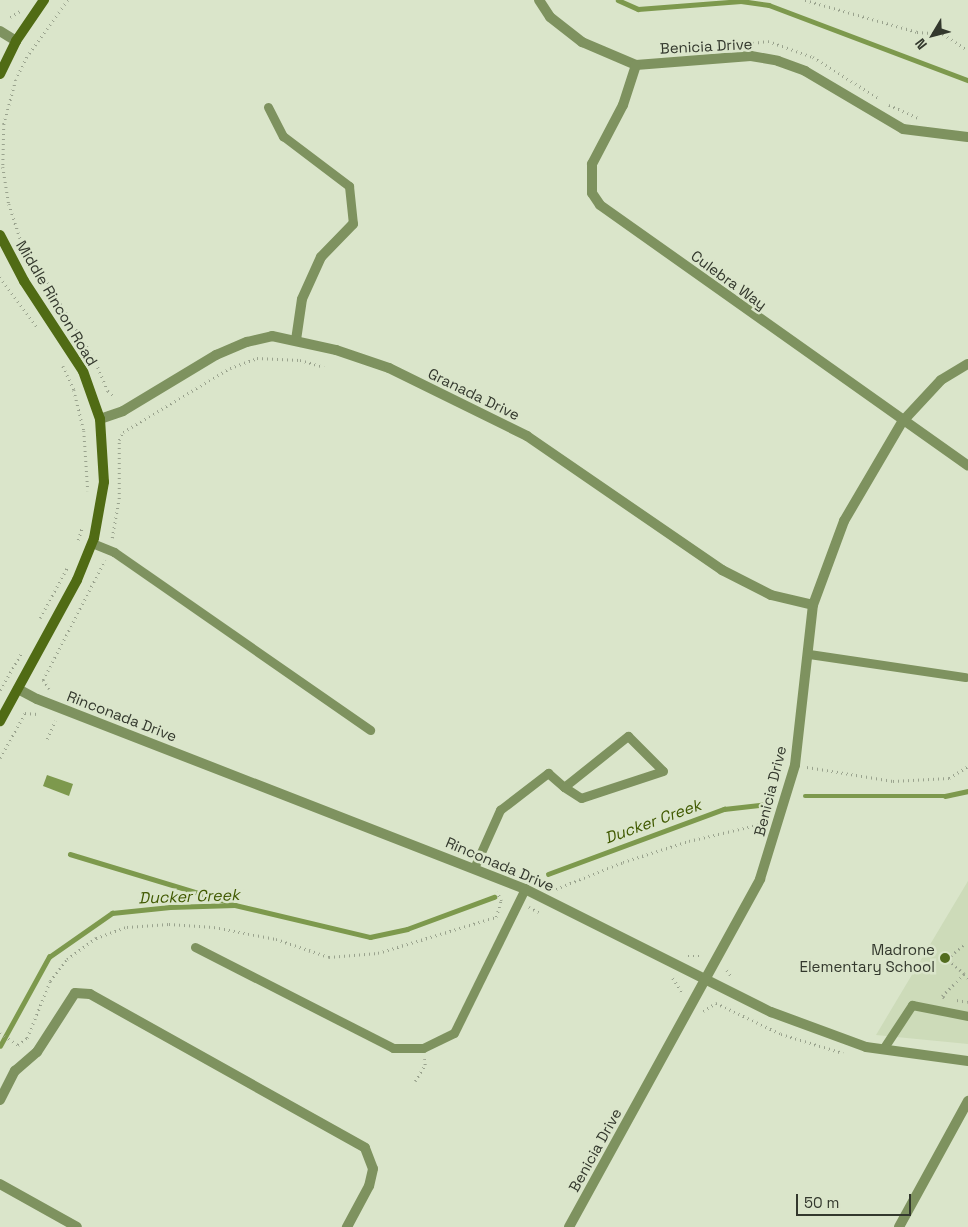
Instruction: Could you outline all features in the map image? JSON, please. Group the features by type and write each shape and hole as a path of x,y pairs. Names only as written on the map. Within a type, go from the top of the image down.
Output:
{"street":[{"path":"0,74 16,41 44,0"},
{"name":"Benicia Drive","path":"539,0 550,17 582,42 636,64 751,56 804,70 903,129 968,137"},
{"path":"0,30 16,41"},
{"name":"Culebra Way","path":"636,64 623,105 592,164 592,194 600,205 902,422 968,466"},
{"path":"296,340 302,299 321,257 353,224"},
{"name":"Middle Rincon Road","path":"0,235 24,281 83,371 100,418 104,482 92,542 77,580 0,721"},
{"name":"Granada Drive","path":"100,418 123,411 216,355 247,342 272,336 296,340 389,368 527,436 722,570 771,595 813,605"},
{"name":"Benicia Drive","path":"568,1227 706,981 760,879 781,820 795,765 809,654 813,605 844,521 902,422 942,380 968,364"},
{"name":"Rinconada Drive","path":"18,688 37,699 526,889 771,1012 866,1047 968,1061"},
{"path":"0,1100 15,1071 37,1052 75,993 90,994 365,1148 373,1169 369,1186 347,1227"},
{"path":"899,1227 968,1100"},
{"path":"0,1184 78,1227"}],"lane":[{"path":"268,107 282,136 349,186 353,224"},
{"path":"92,542 110,549 370,730"},
{"path":"809,654 965,677"},
{"path":"474,868 500,810 548,774 564,787 581,798 662,770 628,736 564,787"},
{"path":"195,947 393,1048 423,1048 454,1033 526,889"},
{"path":"883,1049 912,1005 968,1016"}],"path":[{"path":"68,0 27,57 16,80 4,124 4,167 9,204 21,240 94,358 108,391 115,398"},
{"path":"805,0 917,32 943,34 968,50"},
{"path":"10,17 23,6"},
{"path":"0,277 44,336"},
{"path":"122,432 230,368 257,358 300,360 324,368"},
{"path":"62,364 74,390 84,431 89,479 88,498"},
{"path":"77,544 83,524"},
{"path":"38,623 70,562"},
{"path":"0,690 24,649"},
{"path":"0,758 25,713 29,712"},
{"path":"47,739 55,721"},
{"path":"795,765 893,781 949,778 968,766"},
{"path":"553,890 623,862 688,841 781,820"},
{"path":"0,1033 18,1045 27,1038 50,981 67,959 96,938 128,927 169,924 214,927 276,939 329,957 378,954 496,917"},
{"path":"964,944 947,959 968,978"},
{"path":"728,970 730,976"},
{"path":"942,996 964,974"},
{"path":"716,1004 781,1034 845,1054"},
{"path":"415,1081 425,1065 423,1048"}],"shaded area":[{"path":"47,775 73,784 69,796 43,786"},
{"name":"Madrone Elementary School","path":"968,881 968,1044 876,1035"}],"waterway":[{"path":"618,0 638,9 741,1 769,5 968,80"},
{"name":"Ducker Creek","path":"805,796 945,796 968,791"},
{"name":"Ducker Creek","path":"548,874 724,809 768,804"},
{"path":"70,854 231,903"},
{"name":"Ducker Creek","path":"0,1046 49,957 112,913 170,907 235,905 370,937 407,929 494,897"}],"place":[{"name":"Madrone Elementary School","path":"945,958"}]}
